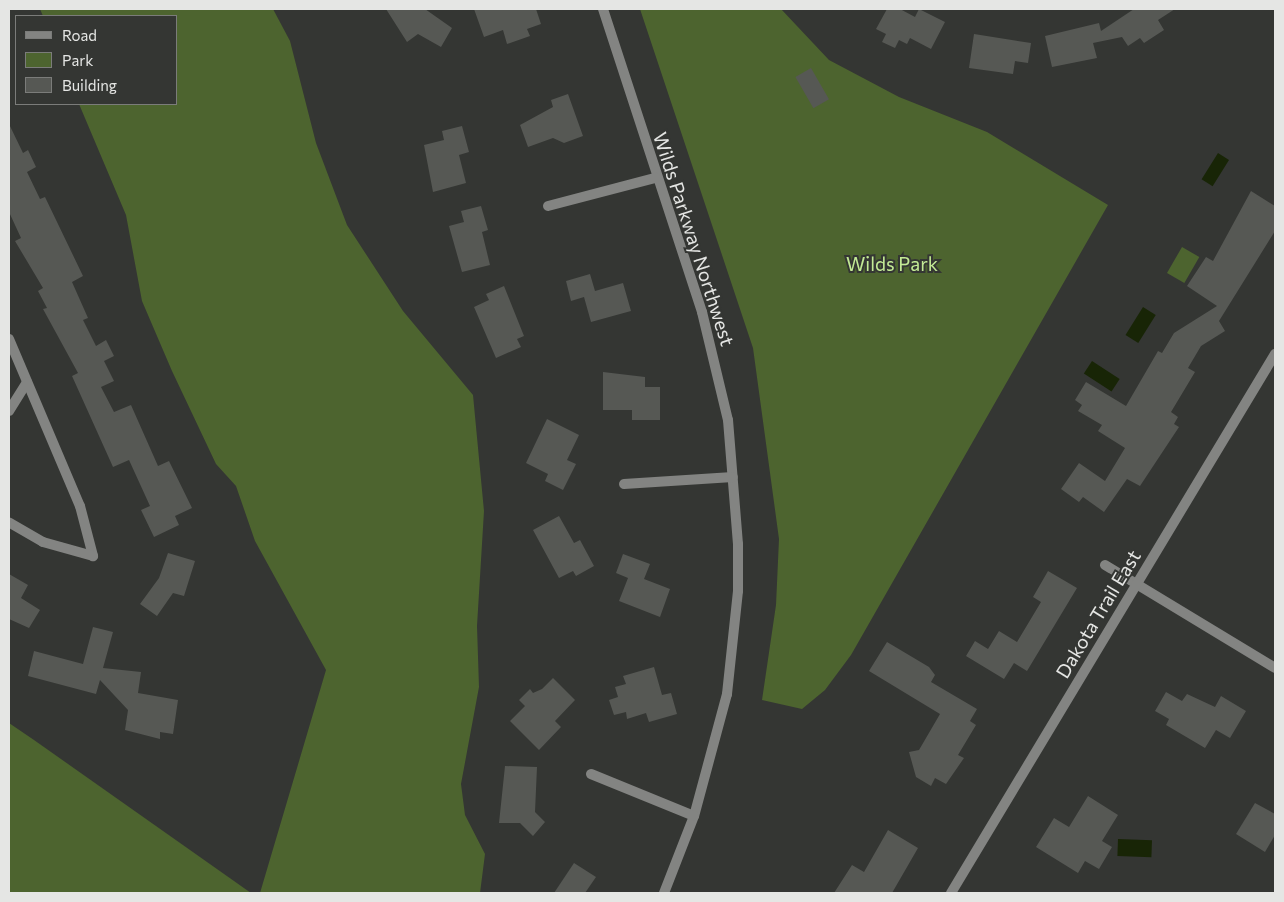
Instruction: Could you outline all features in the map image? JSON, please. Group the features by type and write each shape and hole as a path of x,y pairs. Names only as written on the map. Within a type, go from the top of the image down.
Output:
{"street":[{"name":"Wilds Parkway Northwest","path":"603,9 655,178 702,312 728,420 734,477 738,591 727,694 694,816 664,893"},
{"path":"548,206 655,178"},
{"path":"9,339 80,506 93,556 43,542 9,522"},
{"name":"Dakota Trail East","path":"951,893 1275,354"},
{"path":"9,411 27,382"},
{"path":"624,484 734,477"},
{"path":"1105,565 1275,668"},
{"path":"591,774 694,816"}],"green space":[{"path":"40,9 273,9 290,41 316,143 347,225 403,311 473,395 484,511 477,626 479,687 461,784 465,815 485,854 480,893 260,893 326,670 255,541 236,486 216,464 172,371 142,301 126,215 79,105 178,105 178,15 43,15"},
{"name":"Wilds Park","path":"640,9 781,9 829,60 899,97 987,132 1108,205 851,655 825,690 802,709 762,700 776,605 779,539 753,348"},
{"path":"1182,247 1199,257 1184,283 1167,273"},
{"path":"9,723 34,740 251,893 9,893"}],"shaded area":[{"path":"1218,153 1229,160 1213,186 1202,179"},
{"path":"1143,307 1156,315 1138,343 1126,335"},
{"path":"1092,361 1120,379 1112,392 1084,374"},
{"path":"1118,839 1152,840 1151,857 1117,856"}],"building":[{"path":"386,9 425,9 452,28 441,47 418,34 407,42"},
{"path":"474,9 536,9 541,24 527,29 530,36 507,44 503,30 484,37"},
{"path":"887,9 900,9 915,17 919,9 945,22 931,49 910,38 907,44 899,40 895,48 882,42 886,34 876,29"},
{"path":"1134,9 1175,9 1158,20 1164,30 1144,43 1140,38 1128,46 1122,37 1093,43 1097,58 1052,67 1045,36 1099,23 1101,31"},
{"path":"974,34 1031,43 1028,63 1015,61 1013,74 969,68"},
{"path":"811,68 829,99 813,108 795,77"},
{"path":"568,94 583,136 564,143 553,138 528,147 520,125 553,107 551,100"},
{"path":"9,124 23,153 28,150 36,167 27,172 40,199 45,197 83,276 72,282 88,318 83,320 96,346 106,340 114,356 104,361 114,381 101,387 114,412 131,405 158,466 169,461 192,508 175,516 179,525 154,537 141,510 150,506 129,460 113,467 72,376 78,373 43,309 47,308 38,291 43,288 15,241 21,238 9,212"},
{"path":"462,126 469,152 459,155 466,183 433,192 424,145 444,140 442,131"},
{"path":"1251,191 1275,206 1275,231 1219,321 1225,331 1201,346 1188,368 1195,372 1171,412 1178,417 1174,424 1179,427 1140,486 1127,479 1104,512 1083,497 1079,502 1061,489 1079,463 1105,481 1125,448 1098,431 1102,425 1078,411 1082,405 1075,400 1086,382 1126,406 1158,351 1162,353 1174,333 1217,306 1187,286 1206,257 1213,261"},
{"path":"481,206 488,230 482,232 490,265 462,272 449,226 464,222 461,211"},
{"path":"590,274 595,291 623,283 631,311 591,322 584,297 571,301 566,281"},
{"path":"504,286 524,336 517,339 521,347 496,358 474,307 489,300 486,294"},
{"path":"603,372 645,377 645,387 660,387 660,420 632,420 632,410 603,410"},
{"path":"547,419 579,435 567,460 576,464 563,490 545,481 548,474 526,463"},
{"path":"559,516 574,543 580,540 594,566 576,576 573,571 559,578 533,530"},
{"path":"168,553 195,561 184,596 173,593 157,616 140,604 159,578"},
{"path":"623,554 650,564 644,579 670,589 660,617 619,601 628,578 616,573"},
{"path":"1048,571 1077,588 1027,671 1014,663 1004,679 966,656 975,641 988,649 999,631 1017,642 1041,602 1033,597"},
{"path":"9,574 28,585 21,598 40,610 29,628 9,619"},
{"path":"93,627 113,632 103,668 141,672 138,693 178,700 173,734 160,732 160,739 125,730 128,710 100,680 96,694 28,676 34,651 83,664"},
{"path":"887,642 929,667 935,675 931,682 977,709 970,721 976,725 958,755 964,758 946,784 935,778 931,786 916,777 909,752 919,750 940,714 869,671"},
{"path":"654,667 662,695 671,693 677,714 649,722 646,713 627,719 626,712 614,715 609,700 618,697 615,687 626,684 623,676"},
{"path":"553,678 575,700 555,721 561,727 539,750 510,721 525,706 519,700 530,689 533,693 542,689"},
{"path":"1166,692 1182,701 1187,694 1215,707 1221,696 1246,711 1230,738 1216,730 1205,748 1166,725 1169,719 1155,711"},
{"path":"505,766 537,767 535,812 545,822 533,836 520,823 499,823"},
{"path":"1088,796 1118,815 1102,841 1112,847 1099,869 1085,861 1078,873 1036,847 1054,818 1069,827"},
{"path":"1255,803 1275,814 1275,835 1265,852 1236,834"},
{"path":"888,830 918,848 892,893 834,893 852,865 864,872"},
{"path":"574,863 596,877 585,893 554,893"}]}
